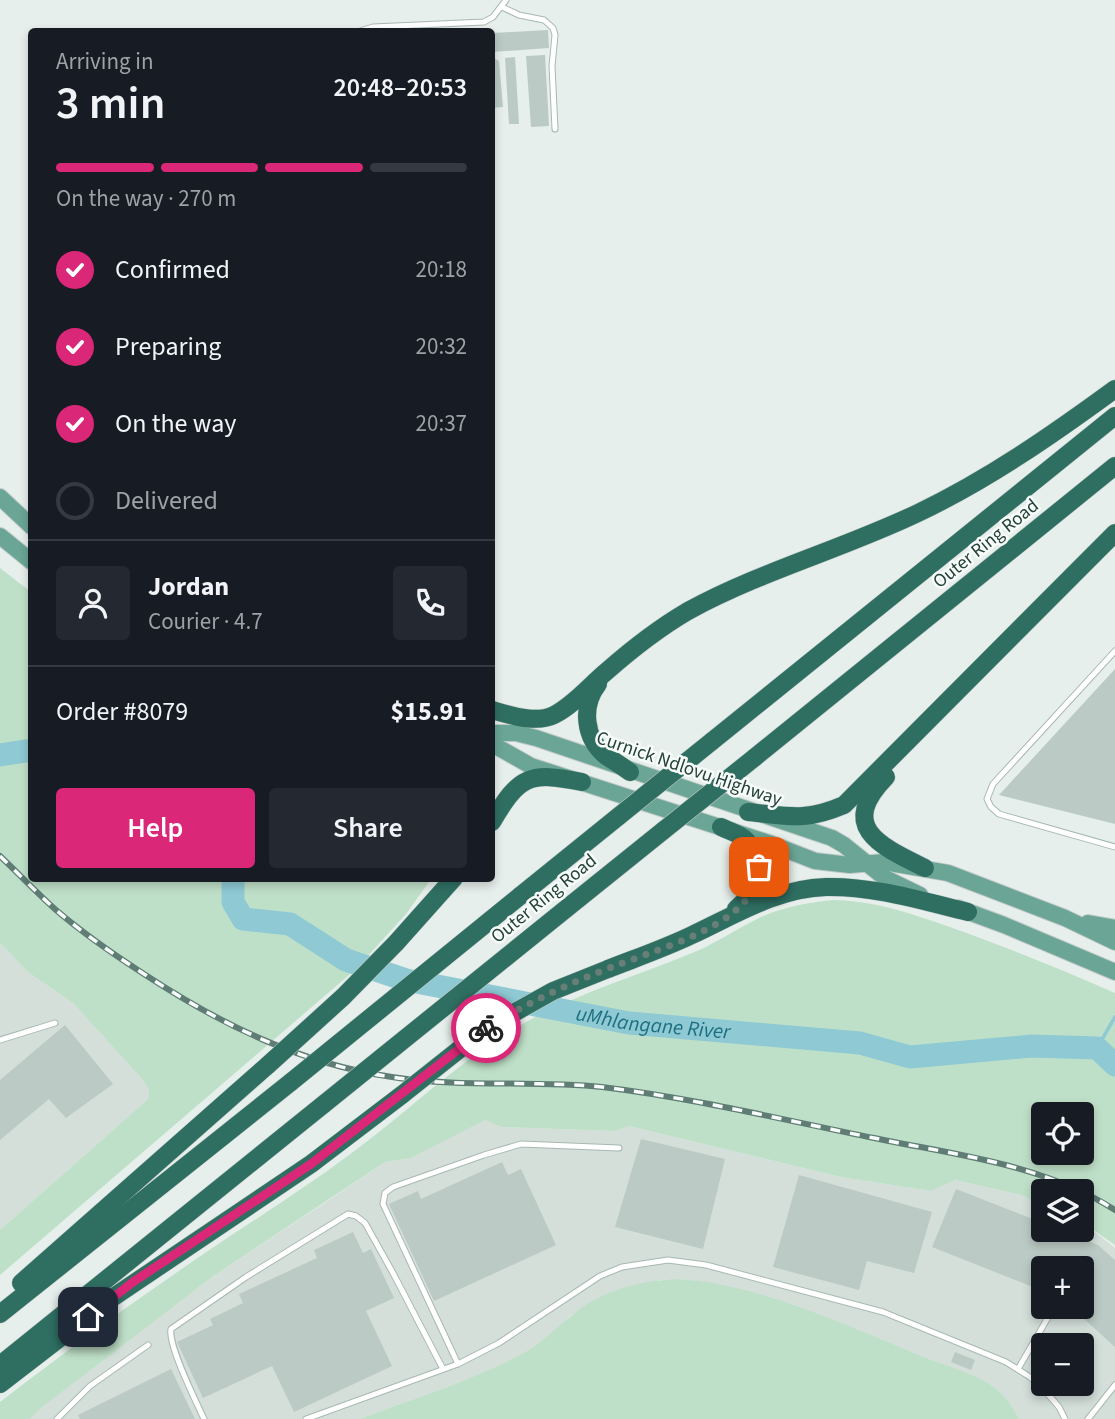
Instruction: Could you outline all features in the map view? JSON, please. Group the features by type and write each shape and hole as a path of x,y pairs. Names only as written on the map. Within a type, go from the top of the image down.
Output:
{"highway":[{"path":"495,711 524,718 552,716 661,628 715,597 916,514 965,489 1009,463 1115,388"},
{"name":"Outer Ring Road","path":"0,1314 1115,416"},
{"name":"Outer Ring Road","path":"0,1365 1115,466"},
{"path":"748,812 803,818 844,805 1115,533"},
{"path":"608,670 590,698 587,706 587,726 590,735 605,755 630,772"},
{"path":"925,868 885,849 873,839 866,828 866,803 878,785 916,746 971,675"},
{"path":"495,817 506,797 522,783 535,777 552,776 582,782"},
{"path":"721,827 746,839 757,857 759,867 753,891 728,916"},
{"path":"401,938 439,882"},
{"path":"0,1301 344,997 450,882"},
{"path":"0,1384 109,1300 311,1164 485,1029 553,991 656,950 775,897 825,887 879,892 968,912"}],"main road":[{"path":"0,498 28,523"},
{"path":"0,536 28,559"},
{"name":"Curnick Ndlovu Highway","path":"495,733 516,733 536,738 748,812 832,838 865,864 904,889 1115,972"},
{"path":"495,746 531,766 721,827 815,861 850,865 884,862 925,868 960,878 1065,918 1115,942"},
{"path":"1065,918 1115,929"}],"lane":[{"path":"370,28 484,22 494,17 506,0"},
{"path":"502,7 513,13 544,20 553,27 555,129"},
{"path":"452,23 452,28"},
{"path":"1115,651 993,784 987,799 990,807 999,814 1115,847"},
{"path":"0,1041 55,1023"},
{"path":"458,1364 383,1204 385,1193 393,1187 511,1146 528,1144 618,1148"},
{"path":"204,1419 170,1336 171,1329 246,1277 344,1216 352,1214 365,1223 443,1369"},
{"path":"306,1419 458,1364 499,1343 600,1276 622,1267 668,1260 706,1265 883,1312 1018,1369 1047,1393 1065,1419"},
{"path":"1018,1369 1047,1319"},
{"path":"57,1419 90,1386 148,1345"},
{"path":"1088,1419 1115,1385"}],"shaded area":[{"path":"0,943 29,973 73,1003 149,1087 150,1095 0,1230"},
{"path":"485,1119 503,1127 616,1131 629,1126 841,1177 931,1191 955,1180 1021,1195 1031,1199 1031,1242 1094,1242 1094,1231 1115,1248 1115,1419 1019,1419 1000,1392 976,1378 823,1316 692,1280 676,1279 660,1280 598,1298 570,1316 548,1337 523,1354 477,1376 360,1419 30,1419 117,1348 212,1277 385,1162 411,1158"}],"green space":[{"path":"0,568 28,590 28,882 429,882 406,914 356,969 0,1275 0,1230 147,1100 149,1094 143,1081 73,1003 29,973 0,943"},
{"path":"833,900 884,907 1002,946 1115,993 1115,1245 1094,1230 1094,1179 1031,1179 1031,1199 955,1180 931,1191 841,1177 629,1126 616,1131 502,1127 485,1120 411,1158 385,1162 212,1277 30,1419 0,1419 0,1402 21,1386 145,1295 327,1171 503,1036 567,1002 697,951 766,915 794,906"},
{"path":"676,1279 738,1288 770,1297 964,1372 994,1387 1019,1419 360,1419 501,1365 540,1342 582,1307 607,1294 634,1285"}],"building":[{"path":"548,30 549,48 495,52 495,33"},
{"path":"545,55 549,126 531,127 526,56"},
{"path":"515,57 519,124 509,124 505,58"},
{"path":"495,59 499,61 503,107 495,108"},
{"path":"1115,669 1115,824 999,795"},
{"path":"65,1025 113,1084 66,1118 49,1099 0,1140 0,1080"},
{"path":"641,1139 725,1159 703,1249 615,1227"},
{"path":"502,1162 508,1175 521,1169 556,1245 434,1301 389,1204 418,1191 421,1199"},
{"path":"799,1175 932,1212 914,1273 867,1261 859,1290 773,1267"},
{"path":"956,1189 1031,1218 1031,1242 1091,1242 1098,1245 1115,1260 1115,1347 1084,1319 1094,1319 1094,1256 1031,1256 1031,1286 932,1247"},
{"path":"353,1232 363,1253 371,1249 394,1298 366,1311 392,1366 294,1412 272,1366 203,1398 177,1342 213,1325 210,1319 243,1303 239,1294 317,1258 314,1250"},
{"path":"955,1352 975,1360 971,1370 951,1362"},
{"path":"171,1369 195,1419 80,1419 78,1415"}],"waterway":[{"name":"uMhlangane River","path":"0,755 28,751"},
{"name":"uMhlangane River","path":"233,882 233,902 243,919 290,924 346,960 406,980 629,1023 860,1043 910,1057 1032,1046 1097,1048 1115,1065"},
{"path":"1097,1048 1115,1017"}],"railway":[{"path":"0,856 49,904 121,959 202,1009 294,1052 358,1071 392,1077 470,1083 602,1087 704,1103 1029,1171 1087,1194 1115,1210"}],"way so far":[{"path":"486,1028 553,991 692,935 728,916 753,891 759,867"}],"route":[{"path":"88,1317 133,1282 311,1164 486,1028"}]}
